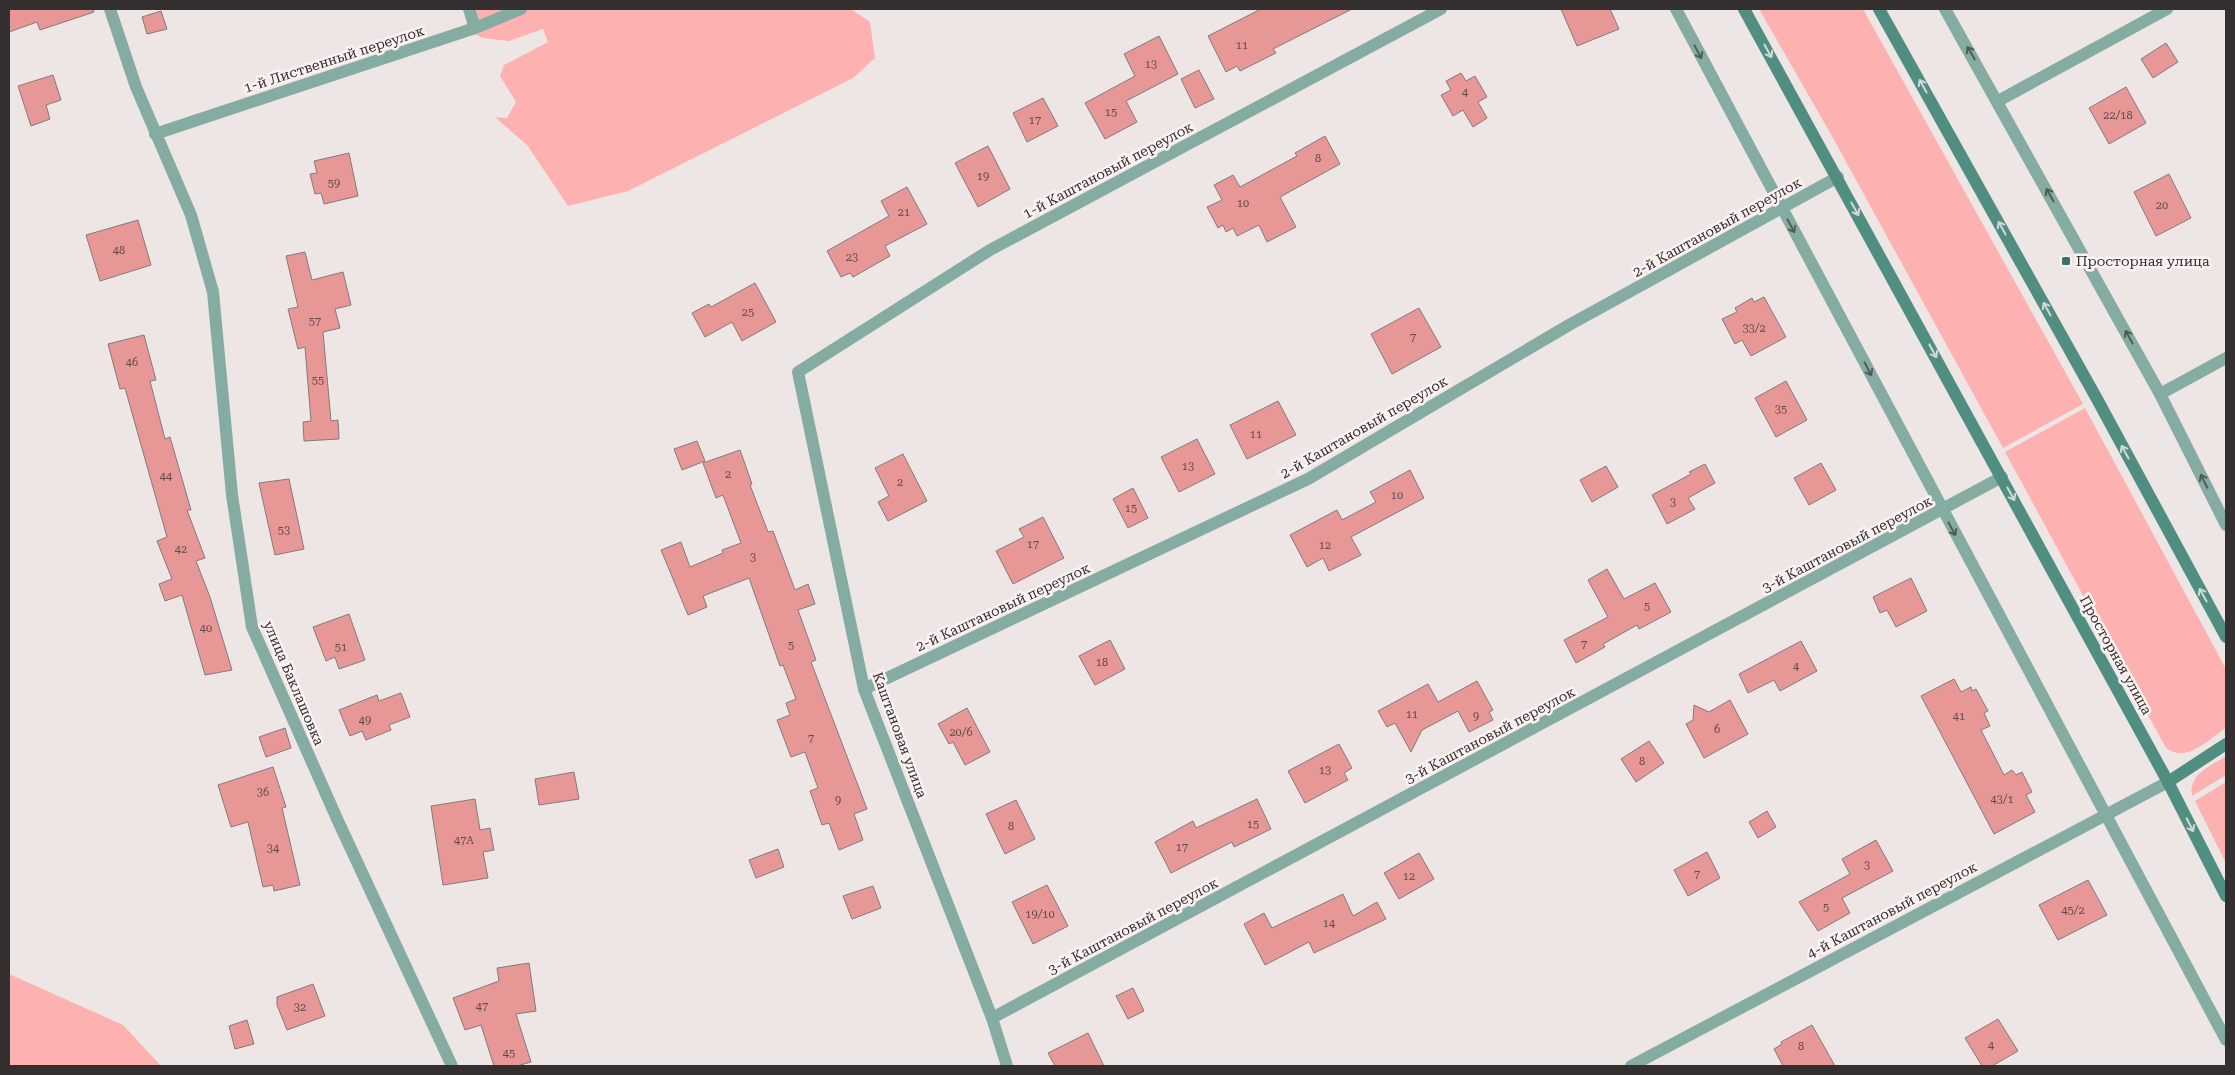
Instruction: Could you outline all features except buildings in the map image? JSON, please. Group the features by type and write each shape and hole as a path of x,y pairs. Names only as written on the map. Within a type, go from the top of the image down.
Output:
{"main road":[{"name":"Просторная улица","path":"1744,9 1838,177 2168,782 2226,896"},
{"path":"1879,9 2097,399 2226,637"},
{"path":"2168,782 2226,744"}],"street":[{"name":"улица Баклашовка","path":"110,9 136,87 192,215 213,292 232,495 252,627 338,821 452,1066"},
{"path":"469,9 475,28"},
{"name":"1-й Лиственный переулок","path":"156,134 475,28 521,9"},
{"name":"1-й Каштановый переулок","path":"798,372 990,250 1440,9"},
{"path":"1676,9 2226,1040"},
{"path":"1945,9 2160,394 2226,525"},
{"path":"1998,101 2166,9"},
{"name":"2-й Каштановый переулок","path":"864,689 1308,479 1569,325 1838,177"},
{"path":"2160,394 2226,358"},
{"name":"Каштановая улица","path":"798,372 864,689 992,1018 1008,1066"},
{"name":"3-й Каштановый переулок","path":"992,1018 2002,477"},
{"name":"4-й Каштановый переулок","path":"1631,1066 2168,782"}],"shaded area":[{"path":"474,9 851,9 870,22 875,58 853,78 628,191 568,206 527,145 495,117 507,118 516,102 500,76 504,65 548,42 543,29 509,41 483,38 464,28"},
{"path":"1759,9 1863,9 2083,404 2003,448 1833,138"},
{"path":"2085,408 2226,669 2226,728 2205,744 2189,751 2182,753 2174,752 2166,748 2005,452"},
{"path":"2226,756 2226,775 2192,796 2192,788 2197,776"},
{"path":"2226,782 2226,863 2195,801"},
{"path":"9,974 123,1025 161,1066 9,1066"}],"place":[{"name":"Просторная улица","path":"2066,261"}]}
